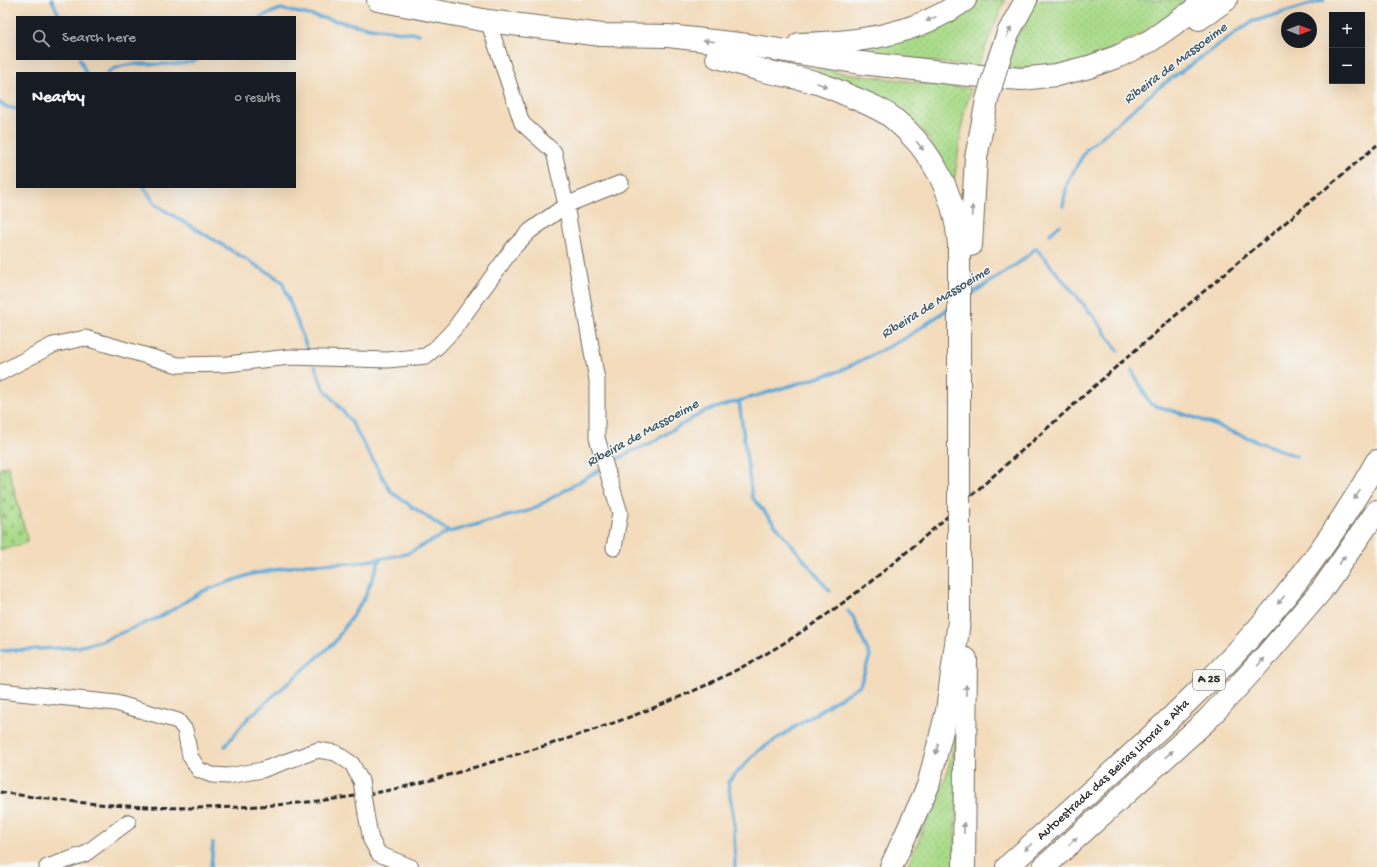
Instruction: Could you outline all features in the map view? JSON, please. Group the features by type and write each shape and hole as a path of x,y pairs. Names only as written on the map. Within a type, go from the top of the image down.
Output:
{"highway":[{"path":"378,0 488,21 602,35 668,36 748,45 861,63 1022,79 1056,75 1089,67 1119,56 1150,40 1208,0"},
{"path":"748,45 825,44 873,38 909,29 952,9 965,0"},
{"path":"891,867 928,786 947,711 959,621 964,531 971,215 976,158 987,100 997,65 1008,33 1026,0"},
{"path":"602,35 636,44 717,57 765,61 968,85 1009,88 1056,86 1106,73 1151,49 1226,0"},
{"path":"717,57 761,70 818,83 861,101 893,118 918,142 943,178 953,203 958,223 959,244 964,531 964,867"},
{"name":"Autoestrada das Beiras Litoral e Alta","path":"1006,867 1188,702 1245,643 1296,582 1324,545 1365,483 1377,461"},
{"name":"Autoestrada das Beiras Litoral e Alta","path":"1044,867 1207,720 1264,658 1321,590 1377,511"}],"street":[{"path":"488,21 522,123 554,152 566,205 597,380 597,438 620,513 614,548"},
{"path":"0,373 53,345 84,338 178,366 227,364 290,357 388,360 426,356 454,329 513,248 530,231 566,205 621,183"},
{"path":"0,691 116,703 178,721 185,730 190,756 199,770 212,775 228,776 262,770 318,750 336,753 352,764 361,781 371,840 379,854 411,867"},
{"path":"46,867 85,854 128,822"}],"green space":[{"path":"973,0 1005,0 977,67 817,48"},
{"path":"1035,0 1195,0 1164,22 1091,59 1047,68 1002,69"},
{"path":"787,66 971,89 964,113 953,189 942,160 922,129 898,109"},
{"path":"8,466 28,542 0,551 0,468"},
{"path":"960,722 954,867 907,867 946,777"}],"waterway":[{"name":"Ribeira de Massoeime","path":"52,0 60,16"},
{"name":"Ribeira de Massoeime","path":"1063,206 1067,183 1086,150 1158,88 1251,22 1324,0"},
{"path":"263,16 281,9 370,28 419,34"},
{"name":"Ribeira de Massoeime","path":"80,60 86,72"},
{"path":"109,72 128,65 176,64 188,63 196,60"},
{"path":"0,103 7,107 16,109"},
{"name":"Ribeira de Massoeime","path":"145,188 156,205 282,281 307,348"},
{"name":"Ribeira de Massoeime","path":"1050,234 1060,225"},
{"path":"967,297 1020,262 1036,248 1094,317 1118,351"},
{"name":"Ribeira de Massoeime","path":"609,464 630,452 647,445 705,411 840,371 904,339 951,307"},
{"name":"Ribeira de Massoeime","path":"315,366 323,387 350,420 391,492 449,532 531,510 603,468"},
{"path":"1132,370 1150,404 1199,419 1296,456"},
{"path":"739,401 752,497 830,591"},
{"path":"0,651 78,647 101,641 160,617 203,591 252,574 307,564 356,563 406,554 449,532"},
{"path":"225,746 248,718 334,643 365,597 380,559"},
{"path":"735,867 734,822 728,782 758,751 860,685 870,656 853,617 848,611"},
{"path":"211,867 213,843"}],"railway":[{"path":"0,792 46,799 140,807 234,807 281,805 327,800 413,785 451,774 594,730 692,692 754,661 784,643 817,622 879,575 939,524 1131,354 1377,145"}]}
